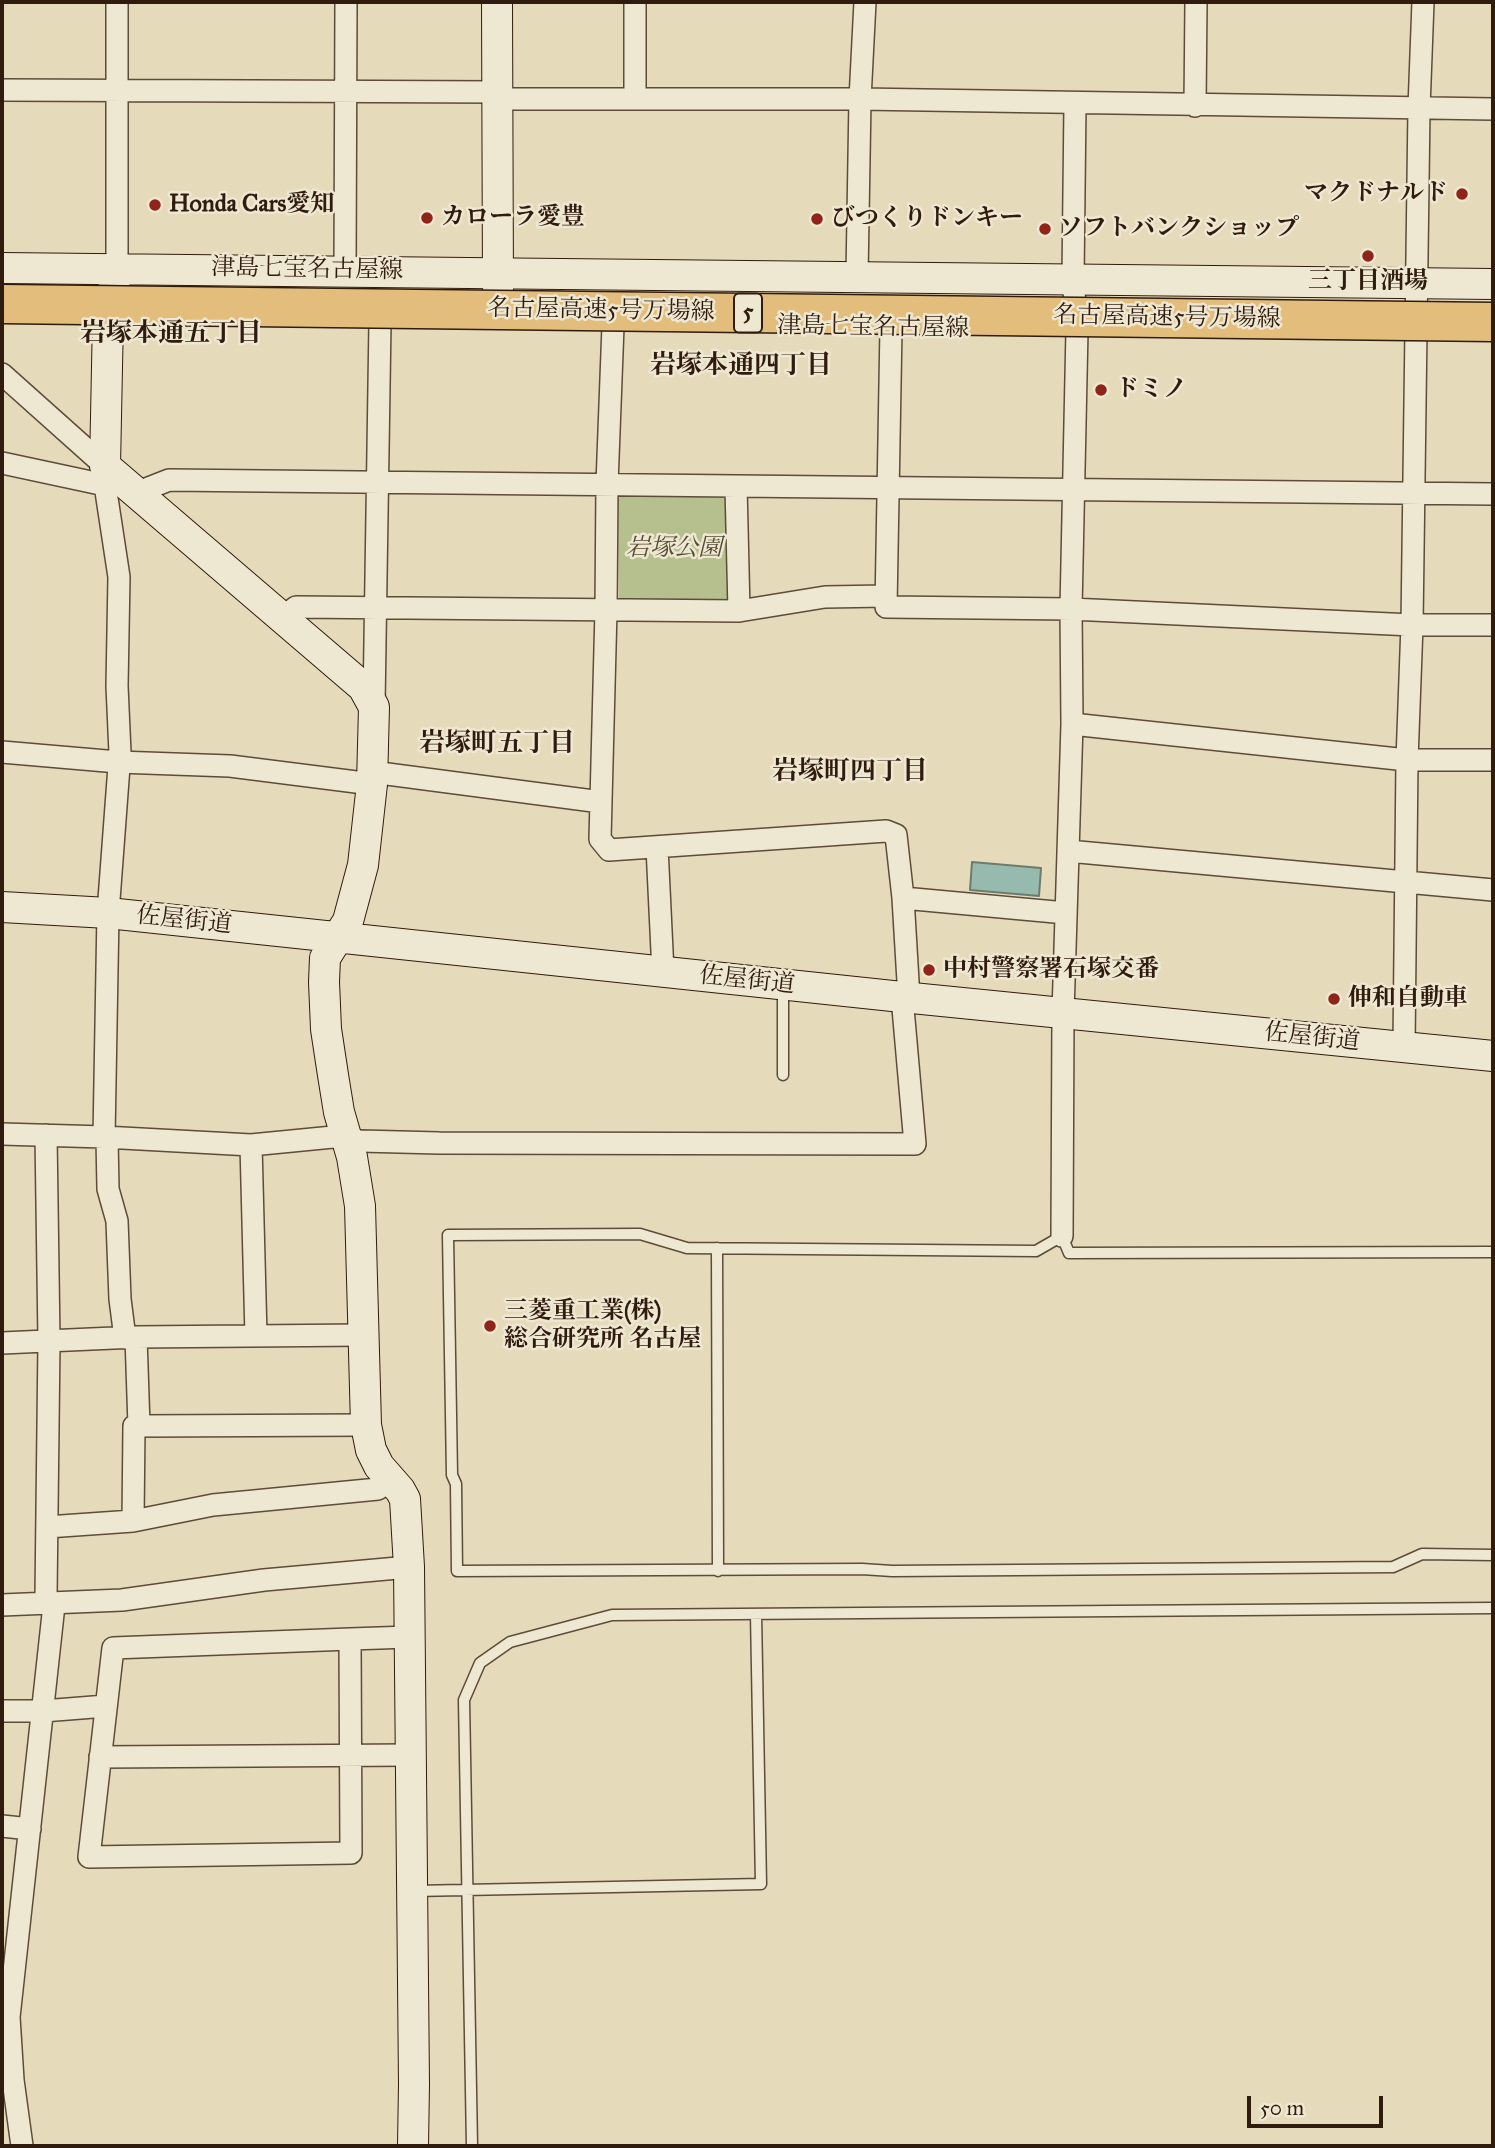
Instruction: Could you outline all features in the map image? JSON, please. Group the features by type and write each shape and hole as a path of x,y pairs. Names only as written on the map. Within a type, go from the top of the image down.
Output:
{"highway":[{"name":"名古屋高速5号万場線","path":"2,279 1493,296"},
{"name":"名古屋高速5号万場線","path":"2,304 1493,321"}],"street":[{"path":"117,2 117,268 108,318 105,475 119,578 117,686 120,753 108,913 106,1137 108,1189 117,1221 120,1300 131,1338 139,1426"},
{"path":"345,270 346,2"},
{"path":"497,2 499,324"},
{"path":"635,2 635,99"},
{"path":"858,276 860,99 865,2"},
{"path":"1195,106 1196,2"},
{"path":"1404,1047 1407,760 1412,625 1419,108 1423,2"},
{"path":"2,90 1493,109"},
{"path":"1062,1236 1063,1013 1072,724 1071,609 1077,330 1073,278 1075,104"},
{"name":"津島七宝名古屋線","path":"2,268 1493,284"},
{"name":"津島七宝名古屋線","path":"2,317 1493,336"},
{"path":"380,322 372,778 363,865 348,920 325,958 326,1029 339,1112 360,1206 366,1425 371,1450 379,1466 405,1499 409,1567 413,2146"},
{"path":"2,1134 251,1145 346,1138 359,1141 439,1143 915,1144 905,998 903,898 896,835 886,831 609,850 600,839 613,326"},
{"path":"891,328 886,607 1071,609 1412,625 1493,625"},
{"path":"2,374 105,475 136,493 363,687 374,707"},
{"path":"2,463 105,475"},
{"path":"136,493 169,480 1493,494"},
{"path":"736,486 739,611"},
{"path":"282,618 296,607 739,611 825,597 886,596"},
{"path":"1072,724 1407,760 1493,760"},
{"path":"2,752 118,762 230,766 601,802"},
{"path":"657,847 663,972"},
{"path":"1068,851 1493,890"},
{"path":"903,898 1066,914"},
{"name":"佐屋街道","path":"2,907 108,913 905,998 1493,1056"},
{"path":"22,2146 7,2080 10,1933 30,1829 54,1605 46,1596 49,1341 46,1135"},
{"path":"251,1145 256,1336"},
{"path":"2,1343 131,1338 363,1335"},
{"path":"134,1521 134,1426 366,1425"},
{"path":"47,1527 134,1521 213,1505 377,1489 392,1480"},
{"path":"2,1605 54,1605 122,1600 264,1580 409,1567"},
{"path":"350,1639 351,1853 89,1857 113,1648 350,1639 409,1637"},
{"path":"2,1711 106,1706"},
{"path":"100,1757 410,1755"},
{"path":"2,1826 30,1829"}],"lane":[{"path":"783,985 783,1075"},
{"path":"1493,1252 1069,1253 1062,1236 1036,1251 687,1248 640,1234 448,1236 452,1475 456,1484 457,1571 1393,1567 1422,1554 1493,1555"},
{"path":"716,1248 718,1571"},
{"path":"472,2146 464,1700 480,1663 510,1642 612,1615 1493,1608"},
{"path":"411,1891 761,1884 756,1614"}],"green space":[{"name":"岩塚公園","path":"623,494 722,496 731,504 730,596 721,604 619,602 618,499"}],"water":[{"path":"972,862 1041,868 1039,896 970,890"}],"place":[{"name":"マクドナルド","path":"1462,194"},
{"name":"Honda Cars愛知","path":"155,205"},
{"name":"カローラ愛豊","path":"427,218"},
{"name":"びつくりドンキー","path":"817,219"},
{"name":"ソフトバンクショップ","path":"1045,229"},
{"name":"三丁目酒場","path":"1368,256"},
{"name":"ドミノ","path":"1101,390"},
{"name":"中村警察署石塚交番","path":"929,970"},
{"name":"伸和自動車","path":"1334,999"},
{"name":"三菱重工業(株) 総合研究所 名古屋","path":"490,1326"}],"district":[{"name":"岩塚本通五丁目","path":"171,335"},
{"name":"岩塚本通四丁目","path":"741,367"},
{"name":"岩塚町五丁目","path":"497,745"},
{"name":"岩塚町四丁目","path":"850,773"}]}
